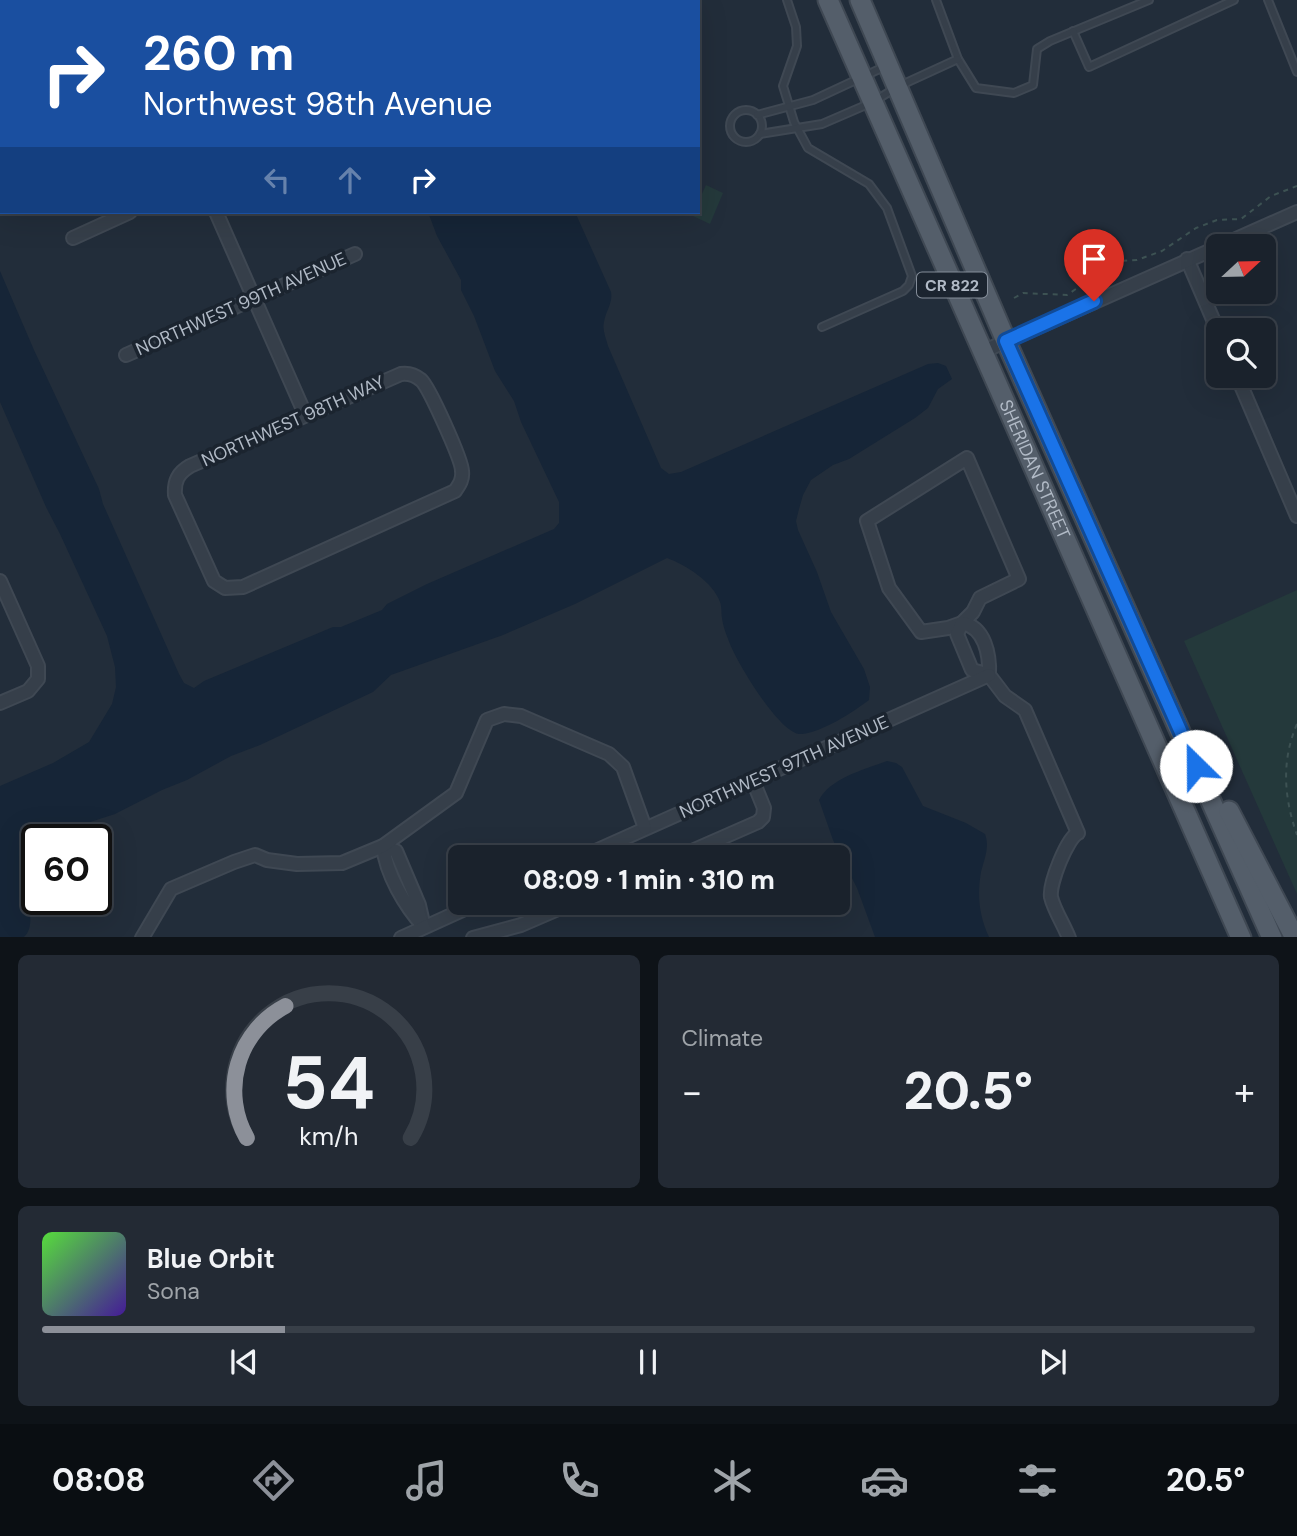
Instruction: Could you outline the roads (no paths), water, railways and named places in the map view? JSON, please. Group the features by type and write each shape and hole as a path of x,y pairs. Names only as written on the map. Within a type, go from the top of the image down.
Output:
{"main road":[{"name":"SHERIDAN STREET","path":"828,0 1241,937"},
{"name":"SHERIDAN STREET","path":"859,0 1006,341 1272,937"},
{"path":"1172,709 1295,937"}],"street":[{"path":"982,352 1297,212"},
{"path":"73,238 126,214"},
{"path":"217,214 306,414"},
{"name":"NORTHWEST 99TH AVENUE","path":"126,355 355,254"},
{"path":"1187,259 1212,318"},
{"name":"NORTHWEST 98TH WAY","path":"406,373 415,376 426,386 460,461 461,482 449,495 243,587 230,589 220,586 212,578 178,502 176,479 190,466 306,414 396,375 406,373"},
{"path":"1242,388 1297,516"},
{"path":"989,675 990,659 977,629 972,625 962,623 921,632 889,588 867,521 967,458 1019,579 980,598 973,612 962,623 957,634 972,670 989,675 1005,696 1025,710 1079,832 1068,842 1051,886 1051,897 1069,937"},
{"path":"0,580 38,666 38,679 28,691 0,703"},
{"name":"NORTHWEST 97TH AVENUE","path":"608,845 989,675"},
{"path":"142,937 171,888 223,867 255,855 267,860 297,864 342,863 383,846 456,793 487,720 504,714 521,716 609,754 622,767 645,828"},
{"path":"706,845 758,822 763,817 764,808 753,781"},
{"path":"383,846 396,851 419,905 424,927"},
{"path":"401,937 451,915"},
{"path":"473,937 522,925 545,915"}],"lane":[{"path":"787,0 796,27 797,46 783,86 797,127 808,148 869,184 887,208 912,276 903,291 822,327"},
{"path":"936,0 958,59 976,88 1014,93 1033,85 1037,49 1049,41 1137,2 1149,0"},
{"path":"1073,31 1089,67 1234,0"},
{"path":"1268,0 1297,72"},
{"path":"760,134 822,124 873,102 897,87 958,59"},
{"path":"757,115 827,95 888,66"},
{"path":"742,111 752,111 757,115 762,127 760,134 756,140 745,143 737,139 730,128 733,117 742,111"}],"water":[{"path":"429,214 576,214 611,292 604,325 608,346 661,468 669,474 681,472 928,364 946,366 952,379 938,389 928,408 811,480 803,495 796,521 831,612 864,669 870,687 869,700 819,730 802,734 793,732 772,712 741,666 725,631 720,602 711,588 690,570 667,558 575,604 503,635 391,675 373,692 231,756 115,814 84,824 21,824 21,915 30,915 30,926 24,937 0,937 0,786 53,763 89,742 112,704 116,687 115,667 107,636 0,402 0,271 179,674 184,683 194,688 204,681 333,627 341,627 382,610 387,604 427,584 554,529 559,523 559,502 521,422 514,401 495,371 461,290 461,280 437,236"},
{"path":"887,761 896,763 902,767 923,806 966,823 985,834 987,849 981,872 979,897 989,937 875,937 850,874 850,845 836,845 819,800 831,786 859,771"}]}
